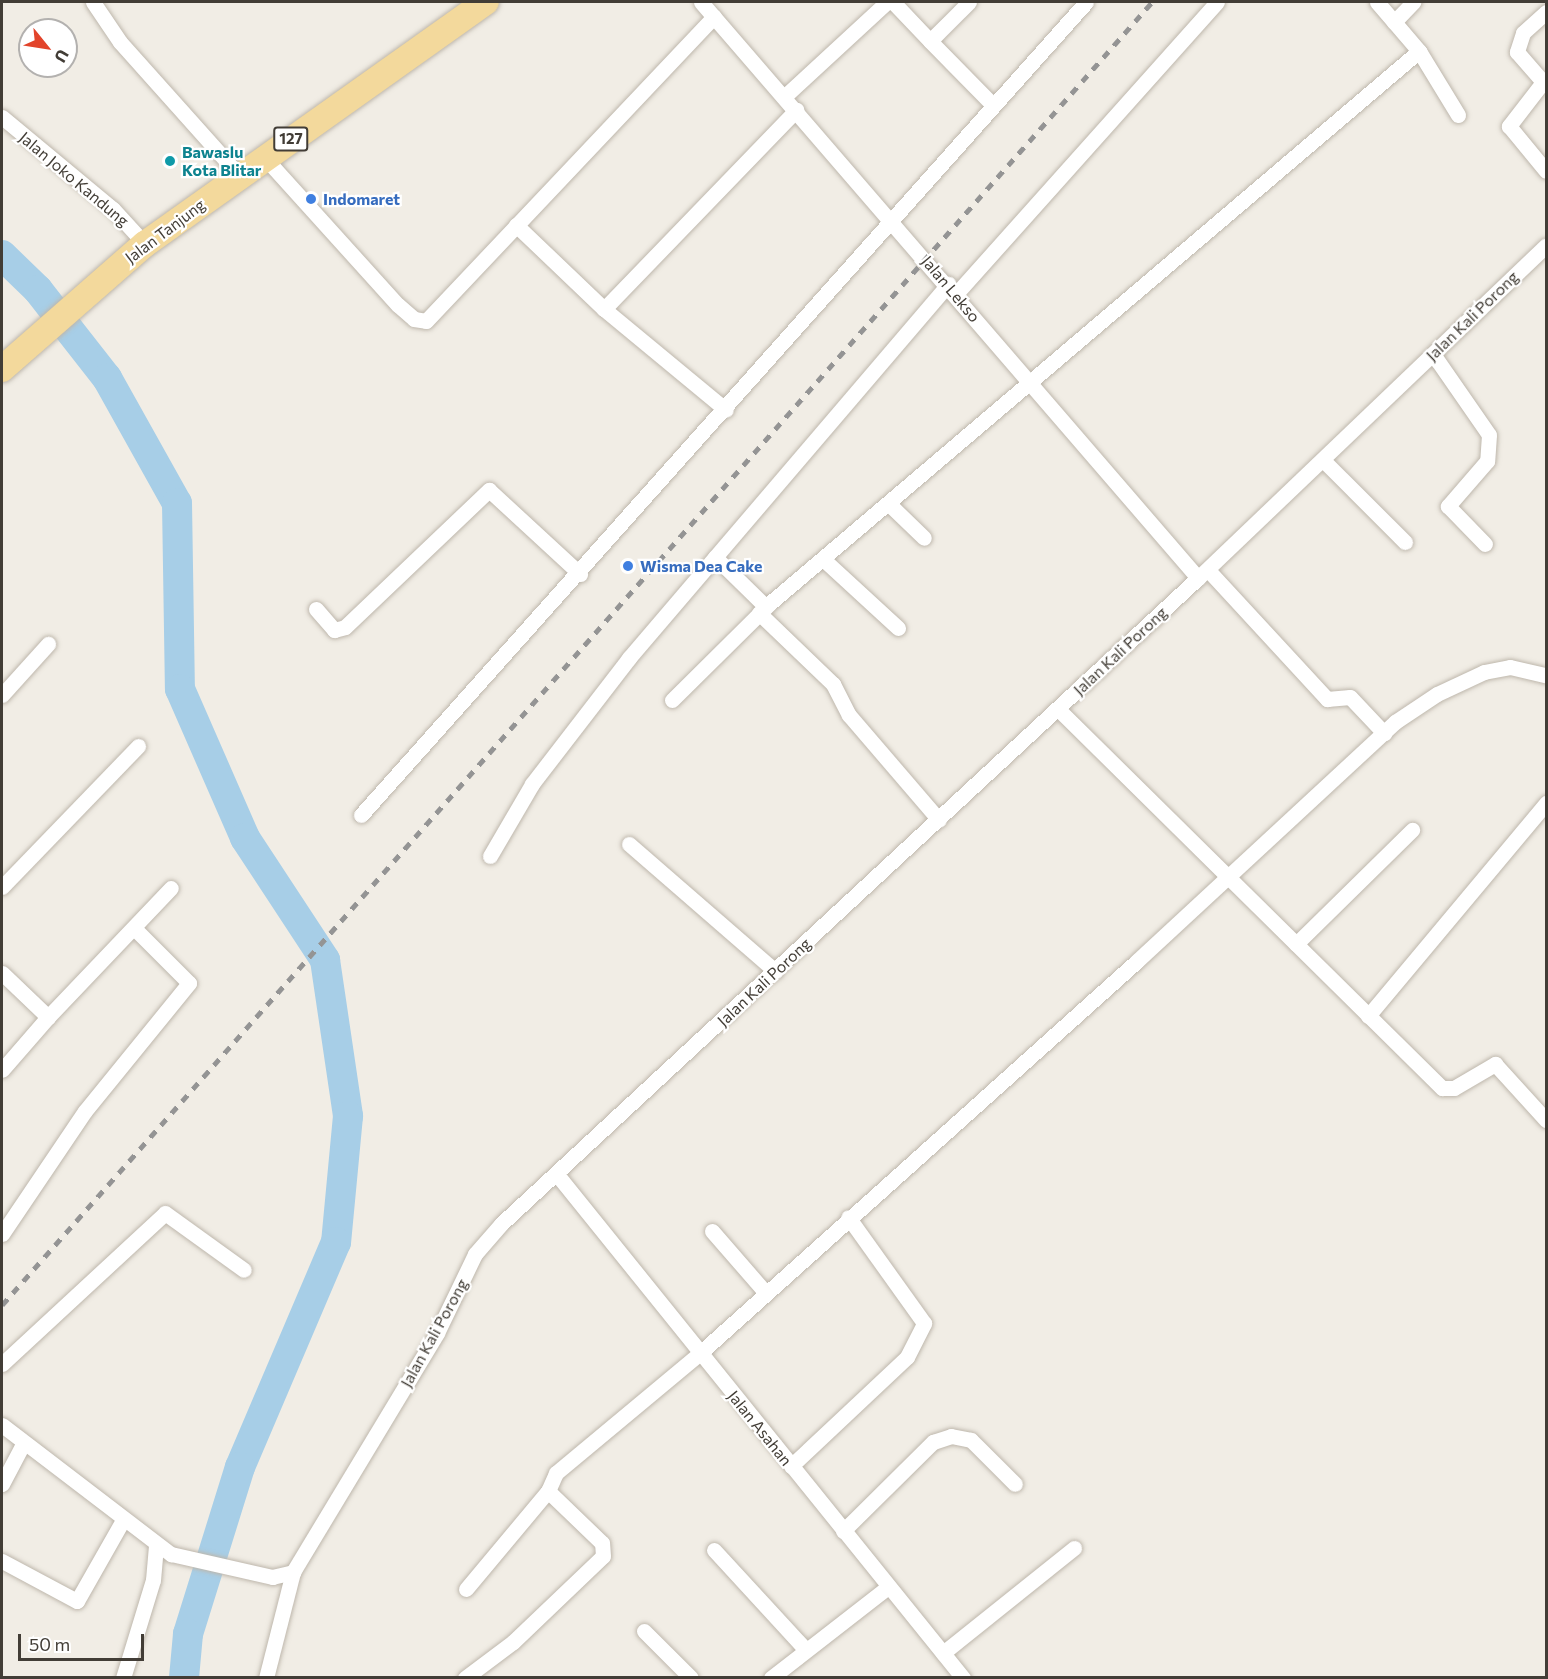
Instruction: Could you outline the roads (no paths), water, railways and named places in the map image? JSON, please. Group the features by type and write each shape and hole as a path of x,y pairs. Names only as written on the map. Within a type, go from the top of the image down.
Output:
{"main road":[{"name":"Jalan Tanjung","path":"2,369 145,243 486,2"}],"street":[{"path":"93,2 120,42 240,176"},
{"name":"Jalan Lekso","path":"701,2 785,96 1031,383 1203,574 1328,699 1350,697 1384,733"},
{"path":"785,96 886,2"},
{"path":"893,2 992,104"},
{"path":"930,41 969,2"},
{"path":"361,815 580,574 893,223 992,104 1086,2"},
{"path":"490,856 562,742 715,557 951,290 1217,2"},
{"path":"1377,2 1394,22 1413,54 1458,116"},
{"path":"1394,22 1413,2"},
{"path":"1546,12 1523,33 1517,52 1543,82 1509,126 1546,171"},
{"path":"265,158 398,305 421,322 714,16"},
{"path":"672,700 763,610 890,505 1413,54"},
{"path":"604,309 796,110"},
{"name":"Jalan Joko Kandung","path":"2,117 113,209 145,243"},
{"path":"516,225 604,309 726,410"},
{"name":"Jalan Kali Porong","path":"266,1677 293,1572 437,1333 475,1254 535,1195 559,1177 775,971 1203,574 1546,246"},
{"path":"1433,354 1488,435 1487,461 1448,506 1485,544"},
{"path":"1323,460 1405,542"},
{"path":"316,609 334,630 345,627 489,490 580,574"},
{"path":"890,505 924,538"},
{"path":"715,557 833,684 849,715 939,820"},
{"path":"823,559 898,628"},
{"path":"2,695 48,644"},
{"path":"466,1589 548,1491 556,1473 700,1353 848,1217 1229,878 1384,733 1437,694 1484,672 1510,667 1546,675"},
{"path":"1058,709 1442,1088 1455,1088 1495,1064 1546,1120"},
{"path":"2,887 138,746"},
{"path":"1368,1016 1546,803"},
{"path":"1296,944 1412,830"},
{"path":"629,844 775,971"},
{"path":"2,1070 48,1017 135,929 171,888"},
{"path":"2,1234 85,1111 189,983 135,929"},
{"path":"2,973 48,1017"},
{"name":"Jalan Asahan","path":"559,1177 963,1677"},
{"path":"2,1364 165,1213 244,1270"},
{"path":"791,1466 907,1357 924,1323 848,1217"},
{"path":"712,1231 765,1293"},
{"path":"2,1425 23,1444 156,1546 171,1554 237,1567 272,1577 293,1572"},
{"path":"843,1531 933,1443 951,1436 971,1440 1015,1484"},
{"path":"2,1484 23,1444"},
{"path":"466,1677 513,1642 603,1556 602,1543 548,1491"},
{"path":"2,1561 77,1601 123,1520"},
{"path":"123,1677 153,1580 156,1546"},
{"path":"943,1653 1074,1548"},
{"path":"714,1550 804,1649"},
{"path":"774,1676 804,1649 888,1587"},
{"path":"644,1631 691,1677"}],"waterway":[{"path":"2,255 38,290 107,378 177,503 180,689 245,838 325,960 348,1116 336,1242 240,1467 188,1634 184,1678"}],"railway":[{"path":"2,1305 1152,2"}],"place":[{"name":"Bawaslu Kota Blitar","path":"170,161"},
{"name":"Indomaret","path":"311,199"},
{"name":"Wisma Dea Cake","path":"628,566"}]}
